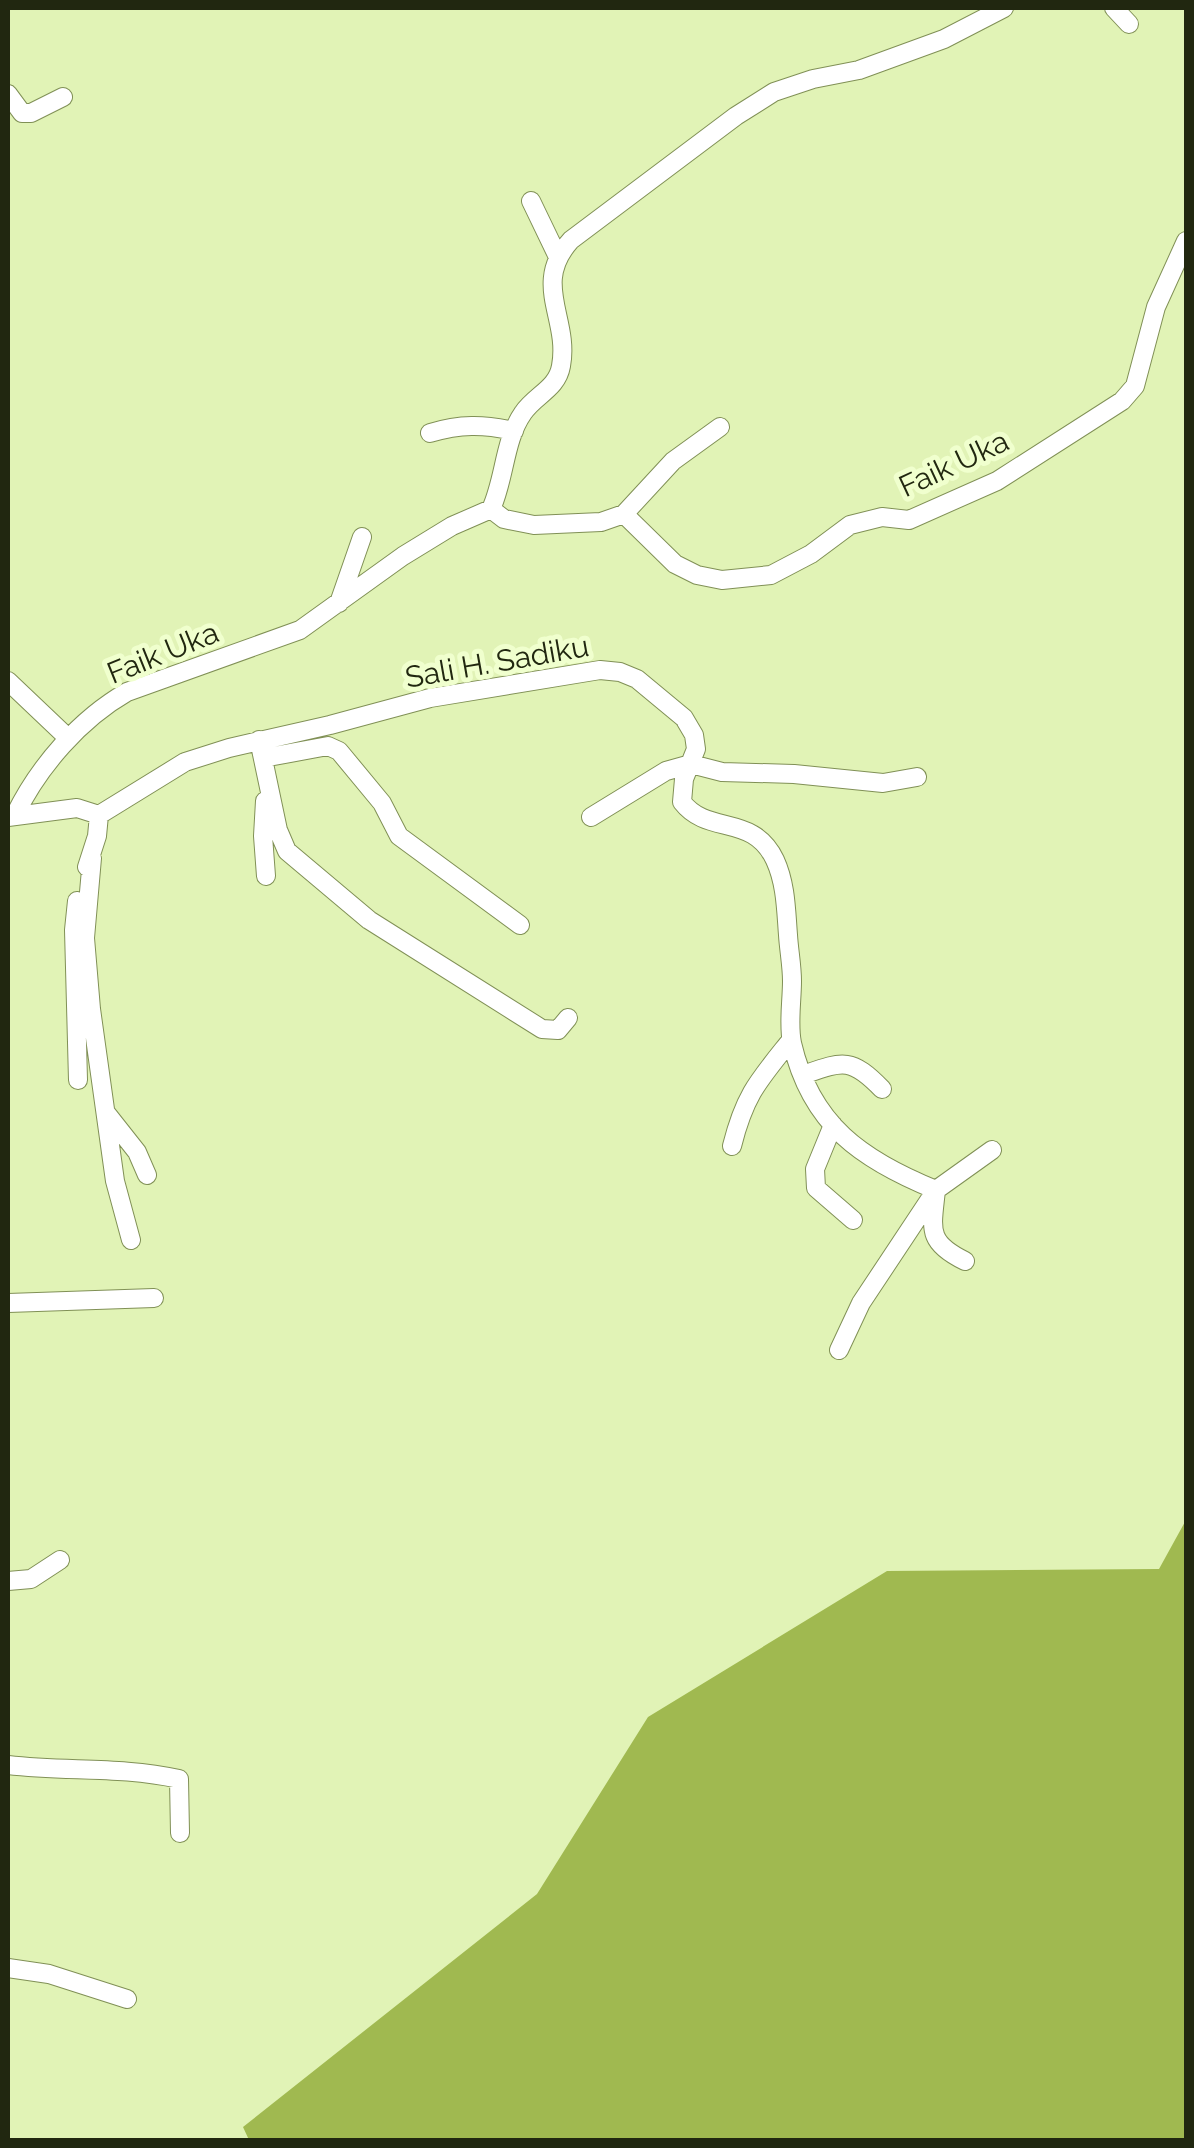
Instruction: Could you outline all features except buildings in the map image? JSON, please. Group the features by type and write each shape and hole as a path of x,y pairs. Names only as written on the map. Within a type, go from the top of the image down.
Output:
{"street":[{"path":"720,427 673,461 624,514 601,522 534,525 504,519 491,509 501,487 514,431 524,411 558,378 562,359 552,276 557,256 585,230 736,116 774,92 859,70 944,40 1004,8"},
{"path":"1114,8 1129,24"},
{"path":"8,94 22,113 31,113 64,97"},
{"path":"531,202 557,256"},
{"name":"Faik Uka","path":"624,514 675,564 696,575 748,580 793,565 850,525 882,517 909,520 997,482 1122,401 1134,386 1156,306 1186,241"},
{"path":"1176,264 1186,286"},
{"path":"430,433 456,425 485,424 514,431"},
{"name":"Faik Uka","path":"11,816 68,738 110,702 300,630 452,526 491,509"},
{"path":"338,603 362,536"},
{"name":"Sali H. Sadiku","path":"262,749 430,698 600,670 637,679 684,718 694,734 696,749 682,790 682,802 691,814 756,834 776,864 785,898 792,976 791,1040 803,1075 833,1126 852,1146 888,1170 936,1190"},
{"path":"8,681 68,738"},
{"name":"Sali H. Sadiku","path":"99,815 185,762 262,749 328,746 339,751 382,802 399,836 520,925"},
{"path":"262,749 281,842 287,851 354,908 542,1029 558,1030 568,1018"},
{"path":"590,817 666,771 691,764 722,772 794,774 883,784 916,777"},
{"path":"266,876 264,805 269,791"},
{"path":"11,816 77,808 99,815 85,938 93,1034 115,1181 131,1240"},
{"path":"78,1080 74,930 82,874 92,858"},
{"path":"732,1146 742,1108 791,1040"},
{"path":"803,1075 840,1062 864,1070 882,1089"},
{"path":"107,1113 136,1152 147,1176"},
{"path":"833,1126 815,1170 816,1188 854,1220"},
{"path":"839,1350 861,1303 936,1190 992,1150"},
{"path":"936,1190 932,1227 942,1250 965,1261"},
{"path":"8,1303 154,1298"},
{"path":"8,1581 31,1579 60,1560"},
{"path":"8,1764 51,1770 117,1768 179,1779 180,1833"},
{"path":"8,1968 49,1974 128,1999"}],"green space":[{"path":"1186,1520 1186,2140 249,2140 243,2127 537,1894 648,1717 887,1571 1159,1569"}]}
